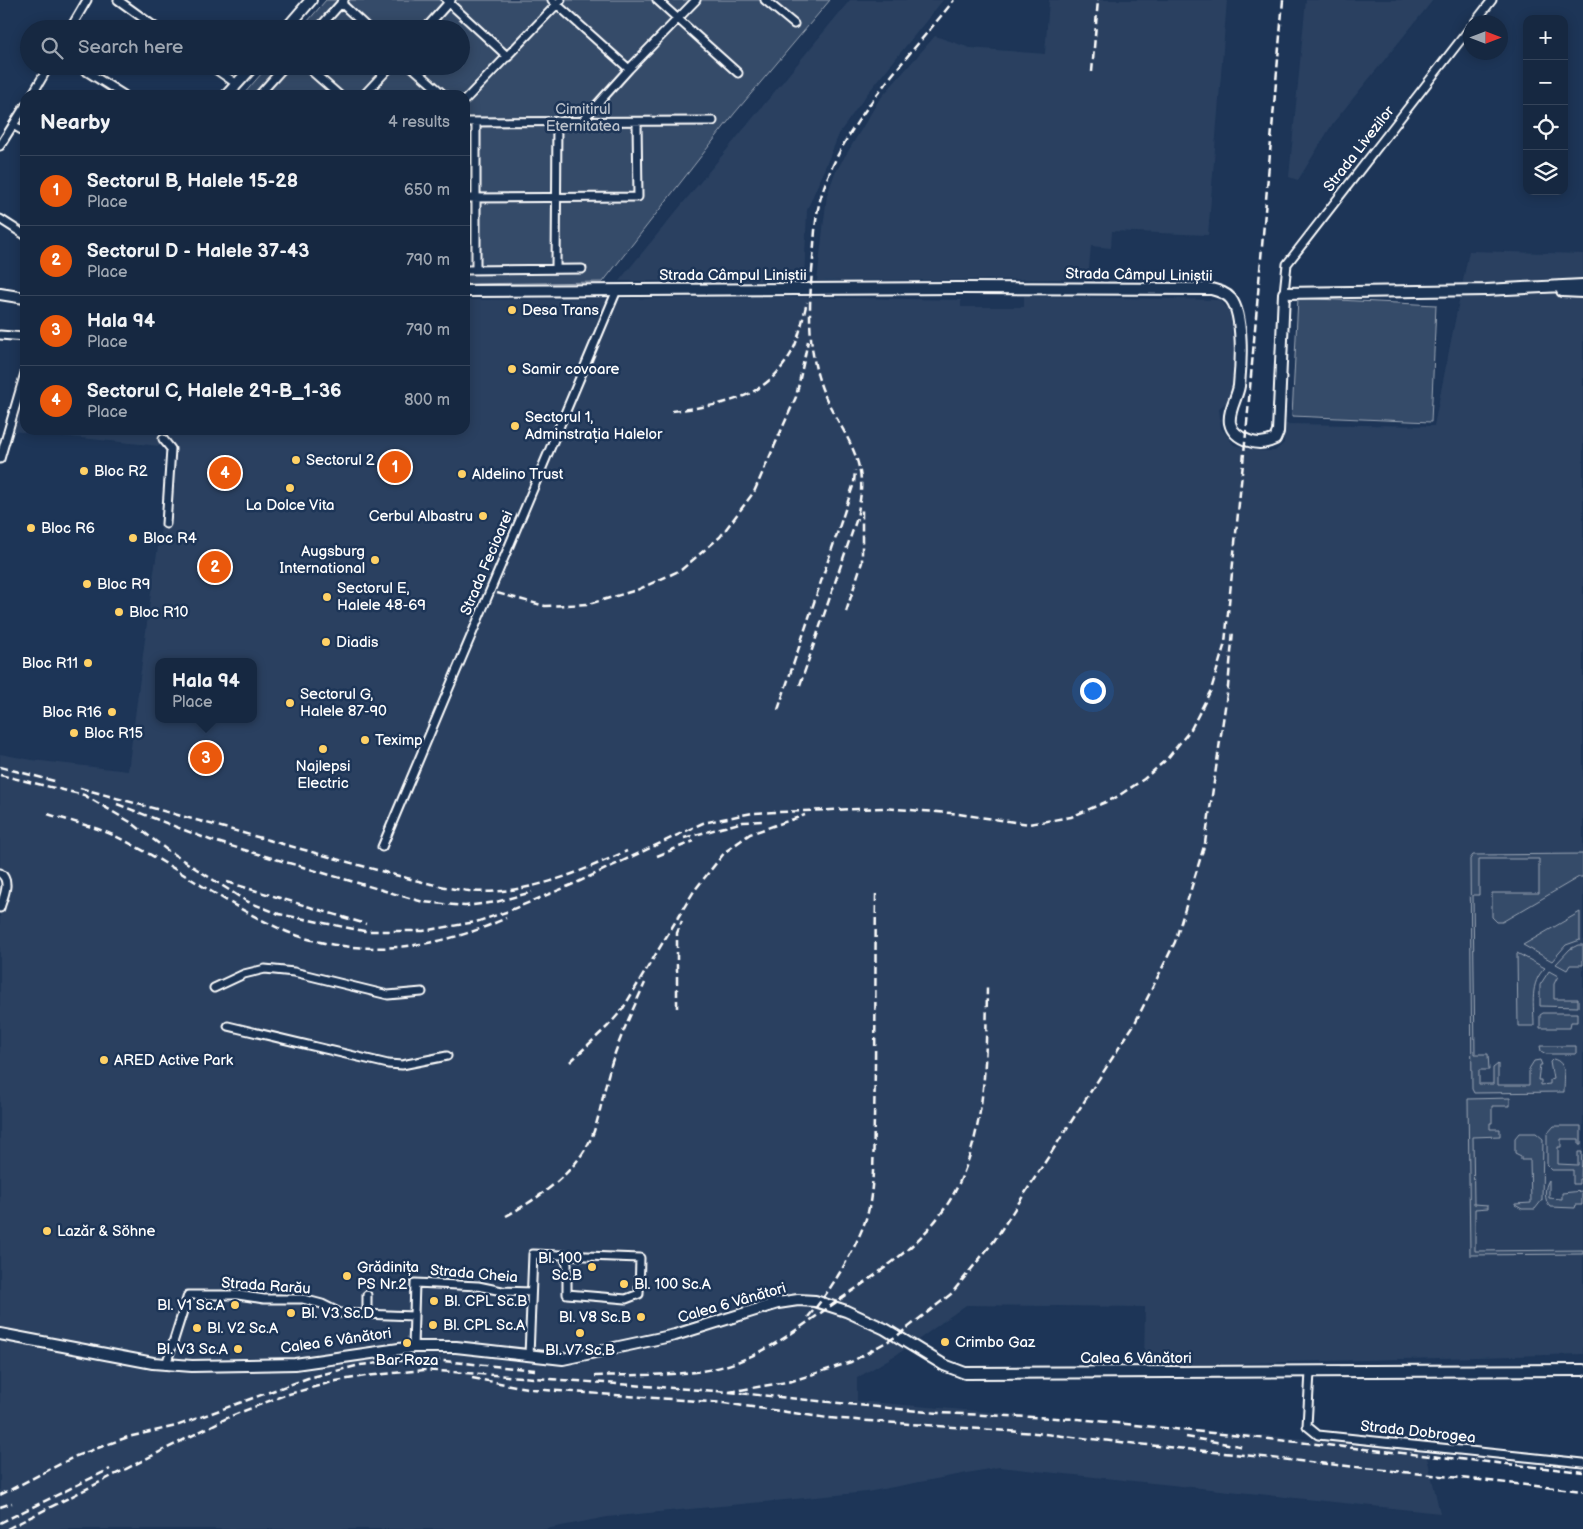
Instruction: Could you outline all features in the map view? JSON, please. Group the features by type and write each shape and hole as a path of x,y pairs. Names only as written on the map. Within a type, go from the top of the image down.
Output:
{"main road":[{"path":"293,20 309,0"},
{"path":"232,90 245,75"},
{"path":"1284,293 1533,288 1583,285"},
{"name":"Strada Câmpul Liniștii","path":"470,291 1104,288 1218,291 1232,300 1239,317 1239,386 1231,416 1232,428 1239,436 1250,441 1263,443 1275,439 1278,432 1284,293"},
{"path":"1533,288 1583,292"},
{"path":"0,294 20,297"},
{"name":"Calea 6 Vânători","path":"0,1334 166,1365 295,1364 413,1347 456,1347 529,1356 574,1358 675,1335 778,1303 798,1300 816,1301 854,1314 885,1329 944,1365 965,1373 1583,1370"}],"street":[{"path":"75,20 86,0"},
{"path":"118,0 146,20"},
{"path":"657,0 738,73"},
{"path":"584,120 628,69 696,0"},
{"path":"765,0 794,24"},
{"path":"1480,15 1492,0"},
{"path":"433,20 449,1 469,20"},
{"path":"470,95 508,57 557,1 628,69"},
{"path":"326,20 342,2 360,20"},
{"path":"470,21 508,57"},
{"name":"Strada Livezilor","path":"1284,293 1286,264 1463,37"},
{"path":"35,90 44,75"},
{"path":"92,75 116,90"},
{"path":"224,75 237,84"},
{"path":"263,90 277,75"},
{"path":"316,75 333,90"},
{"path":"369,90 383,75"},
{"path":"421,75 438,90"},
{"path":"0,146 20,115"},
{"path":"470,122 584,120 637,122 713,121"},
{"path":"556,269 557,121"},
{"path":"476,122 476,270"},
{"path":"470,198 638,197 637,122"},
{"path":"14,125 20,129"},
{"path":"0,219 20,232"},
{"path":"470,270 582,269"},
{"name":"Strada Fecioarei","path":"382,847 617,290"},
{"path":"0,335 20,337"},
{"path":"0,459 20,390"},
{"path":"163,439 171,449 166,524"},
{"path":"0,873 4,876 7,883 0,908"},
{"path":"214,988 238,976 265,969 294,972 388,996 422,992"},
{"path":"228,1026 388,1064 402,1065 447,1056"},
{"path":"529,1356 533,1254 563,1255 640,1258 639,1294 626,1299 567,1294 567,1264 563,1255"},
{"name":"Strada Cheia","path":"413,1316 415,1283 478,1286 502,1291 531,1292"},
{"name":"Strada Rarău","path":"166,1365 188,1295 238,1295 264,1299 303,1299 322,1304 340,1313 413,1316"},
{"path":"367,1295 367,1314"},
{"path":"413,1316 413,1347"},
{"name":"Strada Dobrogea","path":"1310,1372 1307,1426 1318,1435 1583,1463"}],"shaded area":[{"path":"850,0 943,0 867,94 840,132 807,210 804,281 619,281"},
{"path":"1049,0 1227,0 1208,235 1112,231 1111,248 1091,246 1088,279 817,281 827,195 835,173 879,100 935,36 970,48 1045,54"},
{"path":"1306,0 1433,0 1333,123 1298,180 1289,177"},
{"path":"1469,251 1583,254 1583,1354 1144,1366 1145,1307 966,1305 904,1350 857,1378 857,1401 1425,1449 1440,1513 999,1467 867,1492 607,1517 546,1529 0,1529 0,754 32,760 128,771 162,521 170,447 52,435 470,435 470,300 804,297 961,300 961,307 1024,307 1024,296 1219,300 1232,313 1234,385 1228,401 1219,408 1221,428 1234,445 1262,451 1275,451 1284,443 1284,424 1434,426"},
{"path":"20,400 20,432 12,431"}],"green space":[{"name":"Cimitirul Eternitatea","path":"326,0 830,0 734,114 603,282 470,284 470,90 247,90 260,75 470,75 470,20 309,20"},
{"path":"1298,298 1436,305 1431,422 1292,416"},
{"path":"1583,854 1583,877 1579,877 1502,922 1497,922 1492,917 1492,893 1539,893 1539,859 1479,859 1479,895 1473,895 1475,1054 1488,1054 1489,1070 1479,1070 1479,1084 1493,1084 1493,1068 1498,1064 1498,1085 1529,1085 1529,1069 1534,1061 1540,1060 1542,1065 1540,1065 1538,1080 1541,1080 1541,1085 1550,1084 1550,1080 1553,1079 1550,1062 1553,1059 1558,1061 1563,1068 1564,1092 1474,1093 1472,1089 1470,859 1473,855"},
{"path":"1580,912 1580,940 1566,945 1552,961 1523,945"},
{"path":"1583,945 1583,965 1570,965 1567,970 1556,964 1570,949"},
{"path":"1517,953 1545,968 1534,987 1534,1026 1518,1026"},
{"path":"1549,971 1558,976 1554,984 1554,999 1578,999 1578,1007 1540,1006 1540,985"},
{"path":"1543,1013 1577,1013 1577,1022 1571,1022 1570,1028 1540,1028 1540,1015"},
{"path":"1540,1046 1576,1046 1576,1054 1546,1054 1541,1051"},
{"path":"1510,1098 1510,1106 1492,1106 1490,1129 1500,1129 1500,1136 1473,1137 1474,1204 1488,1205 1488,1208 1475,1209 1475,1251 1583,1250 1583,1254 1470,1255 1468,1099"},
{"path":"1554,1126 1581,1126 1581,1145 1579,1145 1579,1139 1561,1139 1561,1147 1558,1147 1558,1164 1578,1165 1578,1152 1582,1152 1581,1179 1579,1179 1579,1184 1573,1184 1573,1170 1552,1170 1547,1165 1547,1134"},
{"path":"1519,1133 1536,1133 1543,1139 1542,1200 1535,1209 1522,1209 1515,1205 1531,1203 1530,1160 1521,1160 1521,1156 1515,1153 1515,1138"},
{"path":"1549,1180 1549,1198 1562,1199 1562,1193 1582,1191 1582,1205 1576,1205 1575,1208 1550,1207 1545,1194"}],"railway":[{"path":"800,685 857,518 861,490 859,466 855,453 829,405 815,367 811,340 810,298 817,214 825,185 837,156 854,128 893,74 954,0"},
{"path":"1092,72 1098,0"},
{"path":"0,775 84,795 132,823 167,850 246,901 279,914 364,931 423,931 476,922 506,912 576,883 703,823 752,813 883,808 951,813 1029,824 1071,817 1115,798 1144,779 1167,759 1191,729 1211,690 1225,643 1247,423 1283,0"},
{"path":"672,411 726,402 756,390 770,380 782,367 793,350 807,302"},
{"path":"497,593 545,606 589,604 637,590 681,570 720,537 754,492 796,397 808,341"},
{"path":"778,710 854,483 855,470"},
{"path":"846,612 862,562 862,510"},
{"path":"729,1392 792,1381 851,1362 897,1336 951,1294 994,1241 1135,1023 1175,942 1205,843 1228,687 1233,630"},
{"path":"0,767 58,782"},
{"path":"80,788 395,875 469,891 511,890 551,881 627,851"},
{"path":"117,804 210,840 423,902 465,906 496,902 532,892"},
{"path":"48,814 113,835 263,921 312,940 340,946 368,948 397,947 453,937 480,929 506,918"},
{"path":"570,1062 622,1010 694,891 725,852 750,834 805,815"},
{"path":"684,838 743,822 762,821"},
{"path":"657,856 694,841"},
{"path":"227,882 366,924"},
{"path":"808,1317 825,1295 851,1253 864,1225 870,1201 874,1153 876,894"},
{"path":"677,1008 677,933 682,921"},
{"path":"506,1216 533,1200 558,1181 588,1145 594,1131 614,1057 645,983"},
{"path":"595,1376 701,1371 718,1368 746,1358 780,1341 801,1327 900,1256 918,1240 948,1203 960,1181 969,1158 980,1110 983,1086 987,987"},
{"path":"0,1495 76,1456 128,1437 176,1426 308,1378 360,1365 423,1359 535,1370"},
{"path":"7,1529 231,1416 282,1396 336,1381 424,1370 729,1392 938,1413 1078,1419 1583,1472"},
{"path":"472,1378 532,1389 724,1403 828,1418 1035,1433 1583,1491"},
{"path":"1186,1437 1245,1447"},
{"path":"0,1523 110,1469"},
{"path":"0,1507 12,1503"}],"place":[{"name":"Desa Trans","path":"512,310"},
{"name":"Samir covoare","path":"512,369"},
{"name":"Sectorul 1, Adminstrația Halelor","path":"515,426"},
{"name":"Sectorul 2","path":"296,460"},
{"name":"Sectorul B, Halele 15-28","path":"395,467"},
{"name":"Bloc R2","path":"84,471"},
{"name":"Sectorul C, Halele 29-B_1-36","path":"225,473"},
{"name":"Aldelino Trust","path":"462,474"},
{"name":"La Dolce Vita","path":"290,488"},
{"name":"Cerbul Albastru","path":"483,516"},
{"name":"Bloc R6","path":"31,528"},
{"name":"Bloc R4","path":"133,538"},
{"name":"Augsburg International","path":"375,560"},
{"name":"Sectorul D - Halele 37-43","path":"215,567"},
{"name":"Bloc R9","path":"87,584"},
{"name":"Sectorul E, Halele 48-69","path":"327,597"},
{"name":"Bloc R10","path":"119,612"},
{"name":"Diadis","path":"326,642"},
{"name":"Bloc R11","path":"88,663"},
{"name":"Sectorul G, Halele 87-90","path":"290,703"},
{"name":"Bloc R16","path":"112,712"},
{"name":"Bloc R15","path":"74,733"},
{"name":"Teximp","path":"365,740"},
{"name":"Najlepsi Electric","path":"323,749"},
{"name":"Hala 94","path":"206,758"},
{"name":"ARED Active Park","path":"104,1060"},
{"name":"Lazăr & Söhne","path":"47,1231"},
{"name":"Bl. 100 Sc.B","path":"592,1267"},
{"name":"Grădinița PS Nr.2","path":"347,1276"},
{"name":"Bl. 100 Sc.A","path":"624,1284"},
{"name":"Bl. CPL Sc.B","path":"434,1301"},
{"name":"Bl. V1 Sc.A","path":"235,1305"},
{"name":"Bl. V3 Sc.D","path":"291,1313"},
{"name":"Bl. V8 Sc.B","path":"641,1317"},
{"name":"Bl. CPL Sc.A","path":"433,1325"},
{"name":"Bl. V2 Sc.A","path":"197,1328"},
{"name":"Bl. V7 Sc.B","path":"580,1333"},
{"name":"Crimbo Gaz","path":"945,1342"},
{"name":"Bar Roza","path":"407,1343"},
{"name":"Bl. V3 Sc.A","path":"238,1349"}]}
